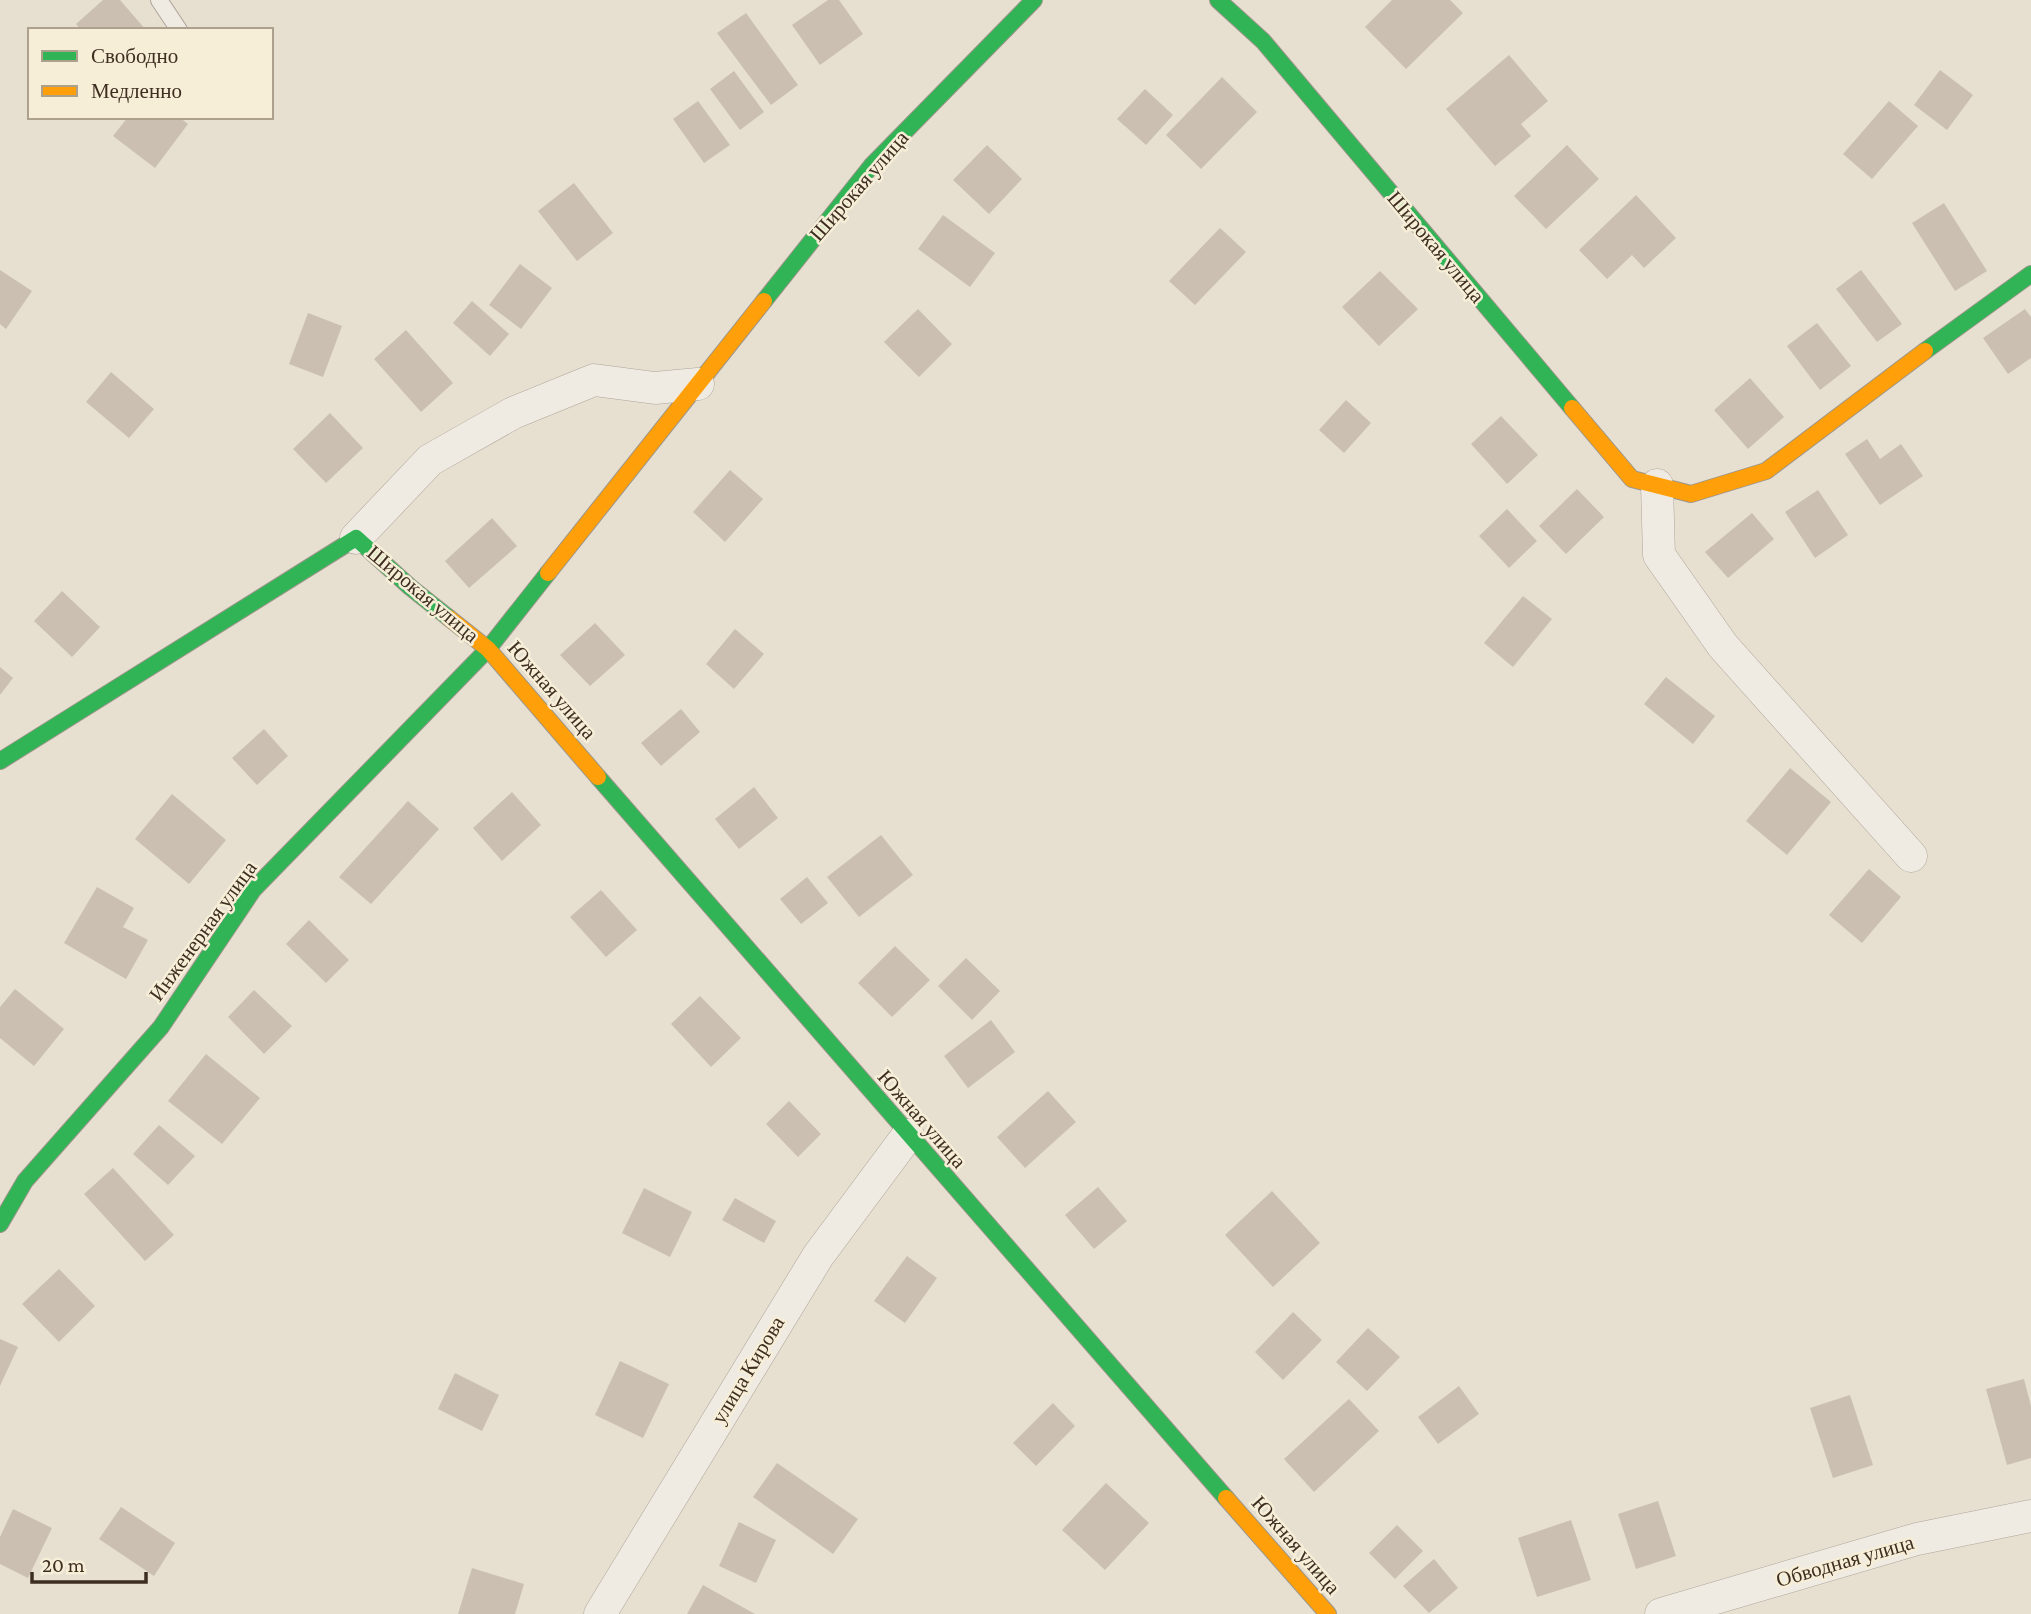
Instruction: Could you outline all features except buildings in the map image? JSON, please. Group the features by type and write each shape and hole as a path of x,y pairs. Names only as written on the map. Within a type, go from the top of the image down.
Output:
{"street":[{"name":"Широкая улица","path":"356,538 410,587 488,649 872,165 1034,0"},
{"name":"Широкая улица","path":"1218,0 1263,41 1632,479 1691,494 1766,471 2031,274"},
{"name":"Широкая улица","path":"0,761 356,538 430,460 513,413 594,380 655,388 698,384"},
{"path":"1657,485 1659,555 1723,646 1911,856"},
{"name":"Южная улица","path":"488,649 908,1135 1328,1614"},
{"name":"Инженерная улица","path":"0,1224 25,1181 161,1027 253,890 488,649"},
{"name":"улица Кирова","path":"600,1614 817,1256 908,1135"},
{"name":"Обводная улица","path":"1661,1614 1917,1539 2031,1516"}],"lane":[{"path":"159,0 178,28"}],"traffic: fast":[{"path":"764,301 872,165 1034,0"},
{"path":"1218,0 1263,41 1572,408"},
{"path":"1925,351 2031,274"},
{"path":"0,761 356,538 449,618"},
{"path":"0,1224 25,1181 161,1027 253,890 488,649 548,573"},
{"path":"598,777 1226,1498"}],"traffic: slow":[{"path":"548,573 764,301"},
{"path":"1572,408 1632,479 1691,494 1766,471 1925,351"},
{"path":"449,618 488,649 598,777"},
{"path":"1226,1498 1328,1614"}]}
